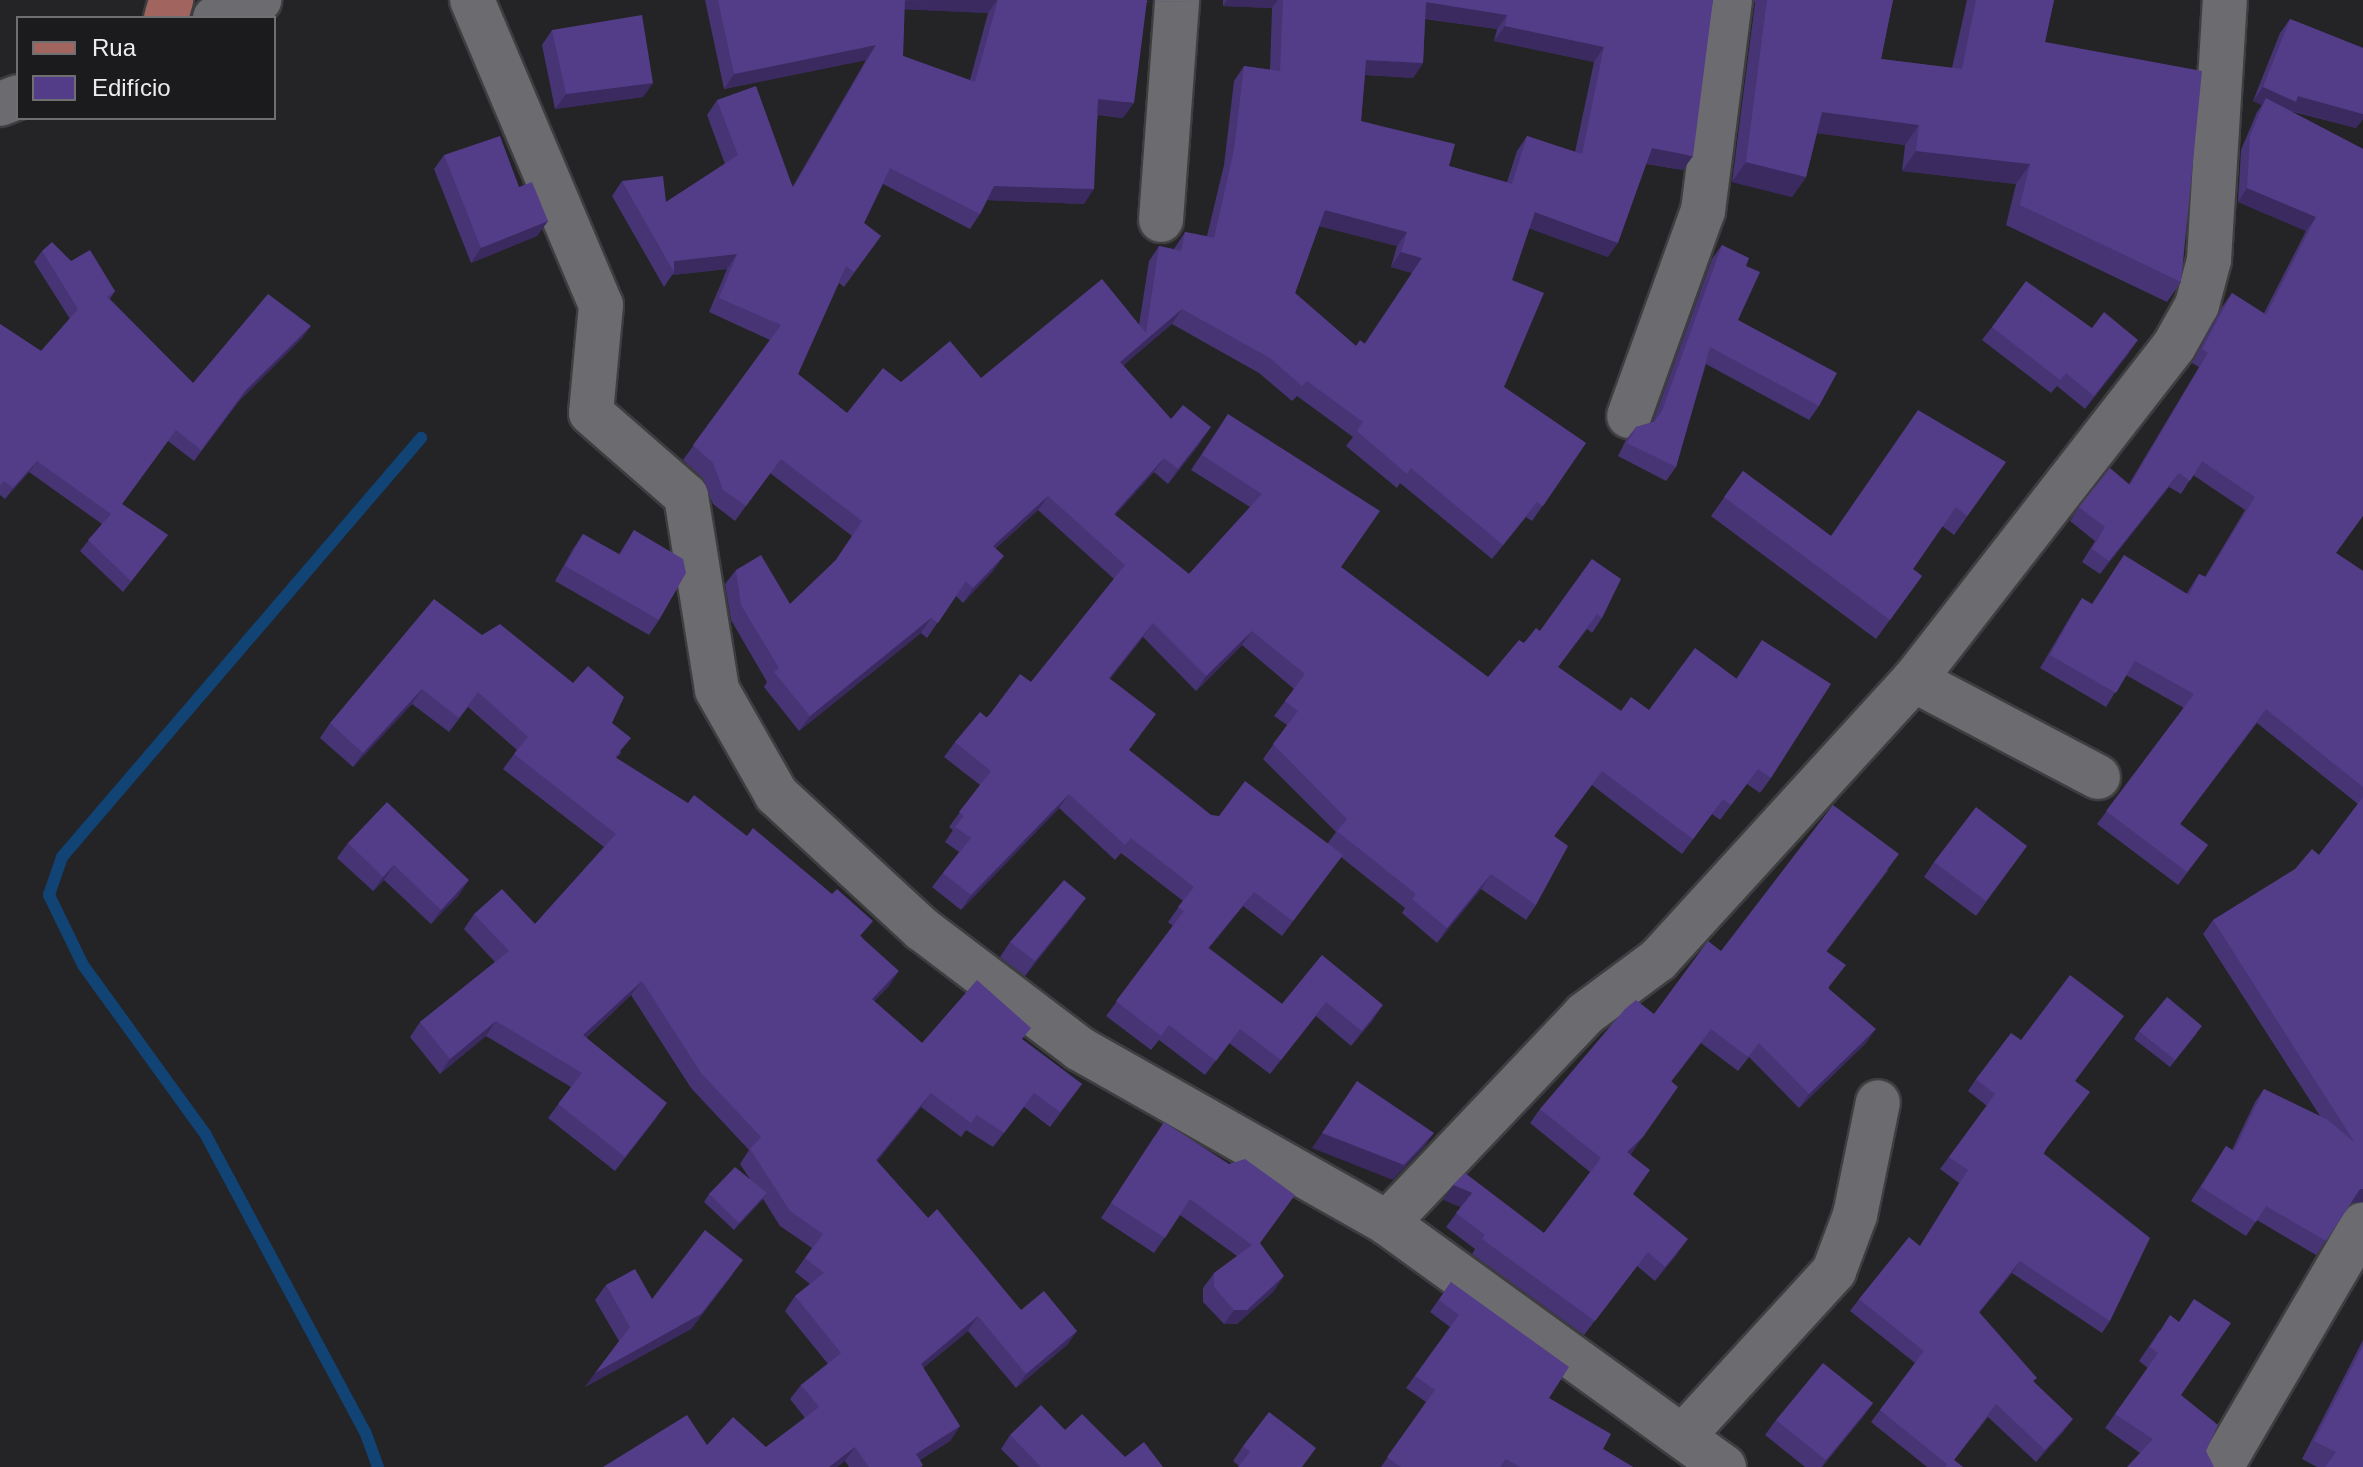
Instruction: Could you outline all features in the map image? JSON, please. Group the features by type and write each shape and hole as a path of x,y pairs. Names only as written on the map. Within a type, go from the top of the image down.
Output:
{"street":[{"path":"220,16 259,0"},
{"path":"472,0 601,305 591,413 686,496 717,690 776,794 922,929 1080,1049 1387,1223 1724,1467"},
{"path":"1161,220 1177,0"},
{"path":"1629,416 1703,211 1730,0"},
{"path":"1387,1223 1585,1014 1658,960 1914,680 2132,402 2197,305 2209,260 2225,0"},
{"path":"1914,680 2098,777"},
{"path":"1683,1436 1834,1271 1855,1215 1878,1102"},
{"path":"2221,1467 2363,1224"}],"building":[{"path":"718,0 905,0 903,56 975,82 998,0 1147,0 1134,103 1098,99 1094,189 994,186 980,214 890,168 864,223 881,236 854,272 846,266 798,374 847,413 883,368 901,382 950,341 981,378 1102,279 1146,333 1159,246 1181,251 1185,232 1214,238 1234,150 1244,66 1280,71 1283,0 1713,0 1693,156 1652,148 1618,243 1535,212 1512,280 1544,293 1504,387 1586,443 1543,506 1537,502 1503,545 1411,468 1407,474 1357,431 1363,422 1307,381 1302,386 1270,358 1182,309 1120,362 1171,419 1183,405 1211,427 1178,469 1164,458 1114,514 1189,574 1262,494 1202,455 1228,414 1380,511 1341,567 1488,677 1519,640 1524,643 1536,628 1540,631 1592,559 1621,579 1602,618 1597,614 1558,667 1621,711 1631,697 1649,710 1695,648 1737,679 1762,640 1831,684 1771,778 1758,769 1731,805 1723,799 1693,839 1602,771 1554,836 1568,846 1536,905 1491,874 1447,928 1412,899 1416,894 1337,831 1347,819 1273,744 1298,711 1285,701 1305,674 1252,631 1206,676 1153,623 1109,678 1156,714 1129,750 1211,815 1219,816 1245,781 1343,855 1293,921 1254,892 1208,948 1282,1004 1322,955 1383,1005 1362,1031 1326,1002 1281,1060 1240,1029 1216,1061 1169,1025 1161,1036 1116,1001 1184,911 1178,907 1194,887 1131,838 1125,845 1069,794 971,895 943,873 971,838 955,827 964,816 959,812 991,771 955,742 980,712 987,718 1020,674 1031,682 1125,565 1048,496 993,546 1004,556 973,588 966,581 938,623 931,618 810,716 774,672 779,668 741,605 736,570 761,555 790,604 836,560 862,521 781,459 746,506 723,490 713,463 693,445 781,325 719,298 737,254 674,261 674,272 622,181 663,176 666,202 738,155 717,100 756,86 793,188 876,45 734,74","holes":["1426,2 1507,15 1505,26 1604,47 1582,154 1527,136 1512,184 1449,166 1455,144 1361,121 1366,60 1423,63","1325,210 1407,232 1401,252 1422,258 1365,344 1360,340 1356,346 1295,293"]},
{"path":"1767,0 1893,0 1881,59 1962,69 1976,0 2054,0 2045,42 2202,71 2181,282 2020,205 2030,164 1916,151 1919,125 1822,112 1806,177 1746,162"},
{"path":"642,15 653,83 566,94 552,30"},
{"path":"2290,19 2363,48 2363,114 2298,96 2296,102 2263,87"},
{"path":"2266,98 2363,149 2363,516 2336,553 2363,571 2363,787 2266,709 2180,824 2208,845 2187,872 2106,811 2194,694 2135,661 2116,693 2050,655 2082,598 2092,604 2124,555 2189,595 2199,574 2206,577 2255,497 2202,461 2190,481 2179,473 2109,561 2092,549 2105,527 2079,507 2110,468 2130,485 2208,353 2202,349 2232,293 2266,315 2316,217 2247,188 2250,136"},
{"path":"500,136 519,187 532,182 548,221 481,248 444,155"},
{"path":"52,242 71,261 90,250 115,291 107,297 193,383 268,294 311,326 246,390 201,450 176,430 122,504 168,535 131,581 88,540 111,514 37,461 13,488 4,481 0,486 0,324 41,351 78,309 42,251"},
{"path":"1722,245 1749,258 1746,266 1760,272 1738,320 1837,373 1819,406 1710,347 1676,467 1627,443 1636,427 1654,422 1662,411"},
{"path":"2026,281 2092,328 2104,312 2138,340 2094,396 2066,373 2060,380 1992,327"},
{"path":"1918,410 2006,462 1967,516 1956,507 1913,569 1922,576 1890,620 1724,497 1743,471 1831,536"},
{"path":"634,530 683,559 686,573 659,620 565,566 583,534 620,555"},
{"path":"434,599 482,635 500,624 573,683 588,666 624,697 612,723 631,738 615,757 688,803 694,795 747,836 753,828 832,894 837,889 873,921 860,936 899,971 872,999 922,1043 977,980 1031,1028 1022,1039 1082,1084 1060,1112 1034,1093 1004,1133 977,1115 971,1123 931,1093 876,1160 928,1218 937,1209 1021,1310 1044,1291 1077,1331 1026,1374 978,1316 921,1364 960,1426 916,1454 923,1465 920,1467 869,1467 855,1447 829,1467 603,1467 687,1415 707,1445 733,1417 766,1447 819,1407 801,1385 841,1353 795,1296 824,1273 805,1258 823,1234 790,1211 750,1149 761,1137 701,1073 642,981 583,1035 667,1103 625,1157 558,1104 582,1073 496,1021 450,1059 420,1022 509,951 474,914 502,889 535,924 616,834 514,754 528,737 478,692 459,718 422,689 363,753 330,723"},
{"path":"2363,797 2363,1189 2360,1189 2326,1241 2266,1206 2256,1222 2201,1187 2226,1146 2234,1151 2264,1089 2328,1120 2355,1143 2213,920 2295,869 2312,849 2319,855"},
{"path":"387,802 469,880 441,910 394,865 383,877 348,843"},
{"path":"1833,805 1899,854 1826,951 1846,965 1828,988 1876,1029 1809,1094 1759,1043 1748,1057 1711,1029 1671,1081 1678,1087 1643,1137 1627,1152 1650,1170 1633,1194 1688,1239 1665,1267 1648,1252 1595,1321 1482,1239 1485,1235 1456,1213 1472,1193 1453,1185 1465,1173 1544,1233 1601,1158 1540,1109 1625,1009 1636,1000 1654,1014 1708,941 1721,951"},
{"path":"1976,807 2027,846 1986,901 1934,862"},
{"path":"1064,880 1086,898 1035,961 1010,942"},
{"path":"2070,975 2124,1016 2075,1081 2090,1092 2043,1153 2150,1238 2110,1321 2020,1261 1979,1312 2037,1378 2033,1381 2073,1419 2045,1450 1996,1404 1954,1460 1963,1467 1945,1467 1947,1464 1880,1410 1924,1351 1859,1299 1909,1237 1920,1246 1968,1170 1949,1157 1995,1094 1976,1079 2011,1033 2021,1040"},
{"path":"2167,997 2202,1026 2175,1060 2139,1031"},
{"path":"1357,1081 1434,1133 1404,1165 1322,1133"},
{"path":"1164,1122 1229,1164 1245,1159 1295,1195 1260,1243 1284,1276 1247,1310 1234,1310 1214,1287 1214,1273 1252,1245 1190,1199 1165,1238 1111,1203"},
{"path":"735,1167 767,1193 739,1223 709,1194"},
{"path":"705,1230 743,1260 701,1314 595,1373 630,1327 606,1285 635,1269 652,1299"},
{"path":"1451,1282 1569,1367 1549,1398 1611,1434 1603,1449 1633,1467 1520,1467 1506,1459 1500,1467 1401,1467 1387,1457 1435,1390 1415,1376 1459,1315 1439,1300"},
{"path":"2194,1299 2231,1323 2181,1395 2218,1425 2206,1451 2214,1467 2127,1467 2153,1439 2115,1414 2158,1353 2150,1347 2170,1315 2179,1322"},
{"path":"2363,1346 2363,1467 2325,1467 2336,1452 2314,1441"},
{"path":"1823,1363 1873,1403 1826,1460 1776,1420"},
{"path":"1041,1405 1065,1430 1082,1414 1125,1457 1144,1442 1163,1467 1041,1467 1010,1435"},
{"path":"1269,1412 1316,1448 1302,1467 1238,1467 1250,1452 1243,1446"}],"waterway":[{"path":"378,1467 365,1432 206,1135 83,965 49,895 62,857 421,438"}]}
